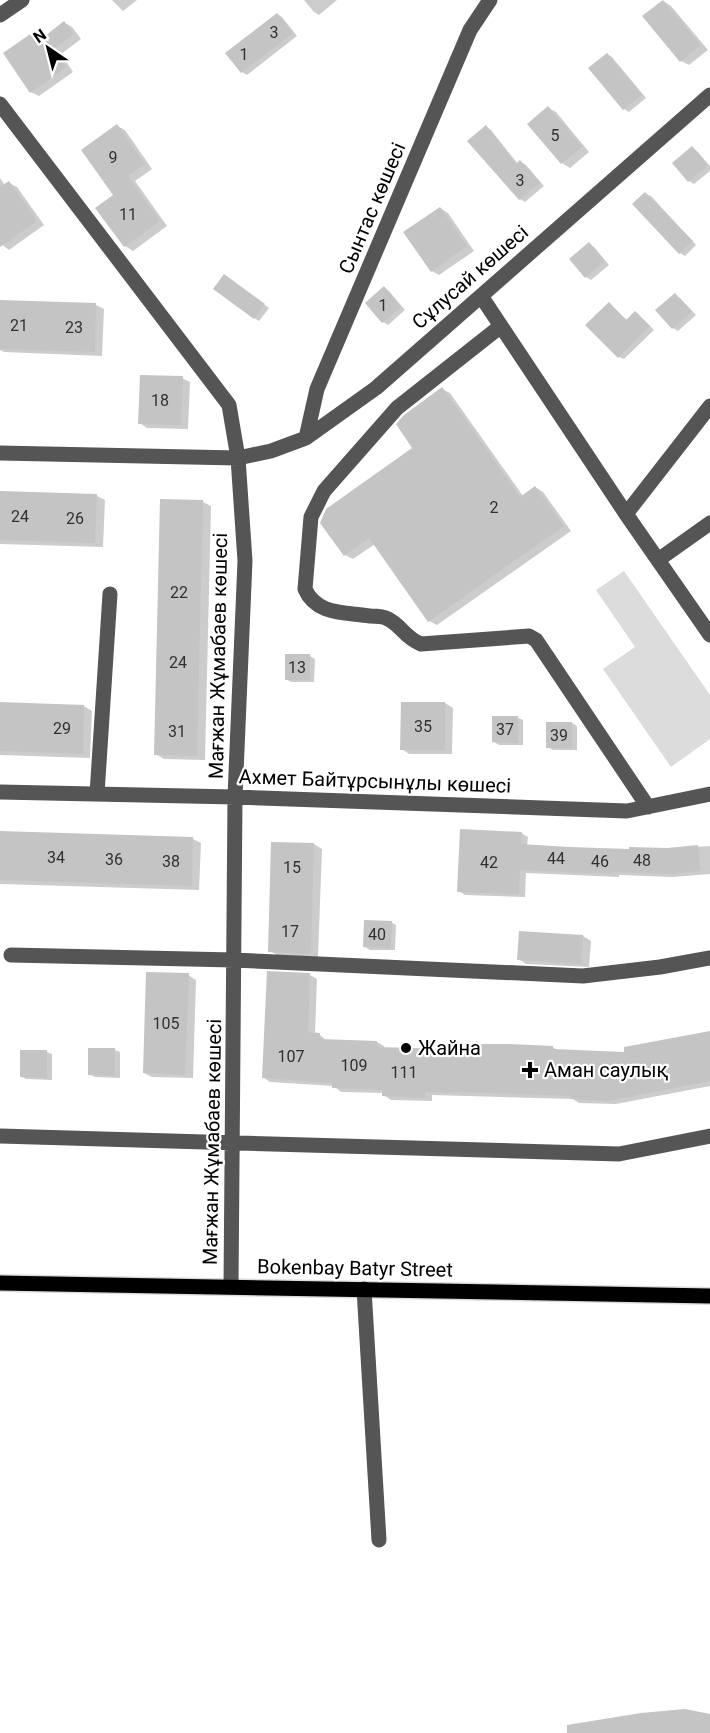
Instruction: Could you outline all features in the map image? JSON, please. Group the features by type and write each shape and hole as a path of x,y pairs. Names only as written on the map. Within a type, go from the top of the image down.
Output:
{"main road":[{"name":"Bokenbay Batyr Street","path":"0,1283 710,1296"}],"street":[{"path":"0,15 22,0"},
{"name":"Сынтас көшесі","path":"306,438 317,389 470,30 490,0"},
{"name":"Сұлусай көшесі","path":"0,453 238,458 271,451 306,438 376,388 710,95"},
{"name":"Мағжан Жұмабаев көшесі","path":"0,104 229,405 238,458 245,561 235,797 231,1287"},
{"path":"480,296 710,635"},
{"path":"501,326 397,408 324,491 312,517 305,589 309,600 324,610 387,618 410,639 422,644 529,636 536,640 648,807"},
{"path":"626,514 710,406"},
{"path":"658,560 710,523"},
{"path":"97,794 110,594"},
{"name":"Ахмет Байтұрсынұлы көшесі","path":"0,792 235,797 627,811 710,794"},
{"path":"11,955 234,960 583,976 660,967 710,958"},
{"path":"0,1136 619,1154 710,1136"},
{"path":"364,1289 379,1540"}],"shaded area":[{"path":"624,571 710,695 710,739 671,767 603,669 635,647 596,590"}],"building":[{"path":"663,0 701,45 680,62 642,16"},
{"path":"277,13 293,33 241,73 225,53"},
{"path":"64,21 74,34 54,49 67,67 30,93 3,53 39,28 45,36"},
{"path":"607,53 642,95 623,110 588,68"},
{"path":"548,106 582,147 561,164 527,124"},
{"path":"117,124 145,164 128,176 160,221 124,247 95,208 113,195 81,150"},
{"path":"486,125 516,164 520,160 540,183 519,200 467,141"},
{"path":"692,146 708,166 688,182 672,163"},
{"path":"9,181 37,221 0,247 0,187"},
{"path":"645,192 693,241 679,254 632,204"},
{"path":"440,207 467,246 431,272 403,232"},
{"path":"589,242 605,261 585,278 569,259"},
{"path":"224,274 265,304 254,319 213,289"},
{"path":"384,286 401,307 382,323 365,303"},
{"path":"675,293 692,312 672,329 655,310"},
{"path":"0,300 96,303 95,352 0,349"},
{"path":"609,302 626,320 635,311 650,326 618,358 585,325"},
{"path":"140,375 183,376 181,425 138,424"},
{"path":"442,387 520,497 535,486 564,526 428,622 369,538 344,556 320,523 326,509 412,448 396,424 404,415"},
{"path":"0,491 97,494 95,543 0,540"},
{"path":"160,499 203,500 197,756 154,755"},
{"path":"285,654 310,654 310,680 285,680"},
{"path":"0,702 84,705 83,754 0,751"},
{"path":"401,702 445,702 445,750 400,750"},
{"path":"492,716 518,716 518,743 492,742"},
{"path":"546,722 572,722 572,748 546,748"},
{"path":"460,829 522,832 521,844 629,849 629,847 667,848 698,845 700,871 666,874 613,872 612,874 520,870 519,894 457,892"},
{"path":"0,831 193,837 192,886 0,880"},
{"path":"271,842 314,843 311,954 268,952"},
{"path":"364,920 392,921 391,948 363,947"},
{"path":"519,931 583,935 581,964 517,960"},
{"path":"267,971 310,973 308,1032 320,1033 320,1039 377,1041 377,1047 451,1049 451,1044 510,1044 553,1046 553,1049 624,1052 624,1047 710,1031 710,1081 608,1101 571,1099 571,1096 492,1093 425,1092 425,1098 382,1096 382,1090 332,1088 332,1083 262,1078"},
{"path":"146,972 189,973 185,1075 143,1073"},
{"path":"88,1048 115,1048 115,1076 88,1075"},
{"path":"20,1050 47,1050 47,1078 20,1077"},
{"path":"685,1709 710,1714 710,1733 567,1733 567,1725 641,1713"}],"place":[{"name":"Жайна","path":"406,1048"},
{"name":"Аман саулық","path":"530,1070"}]}
